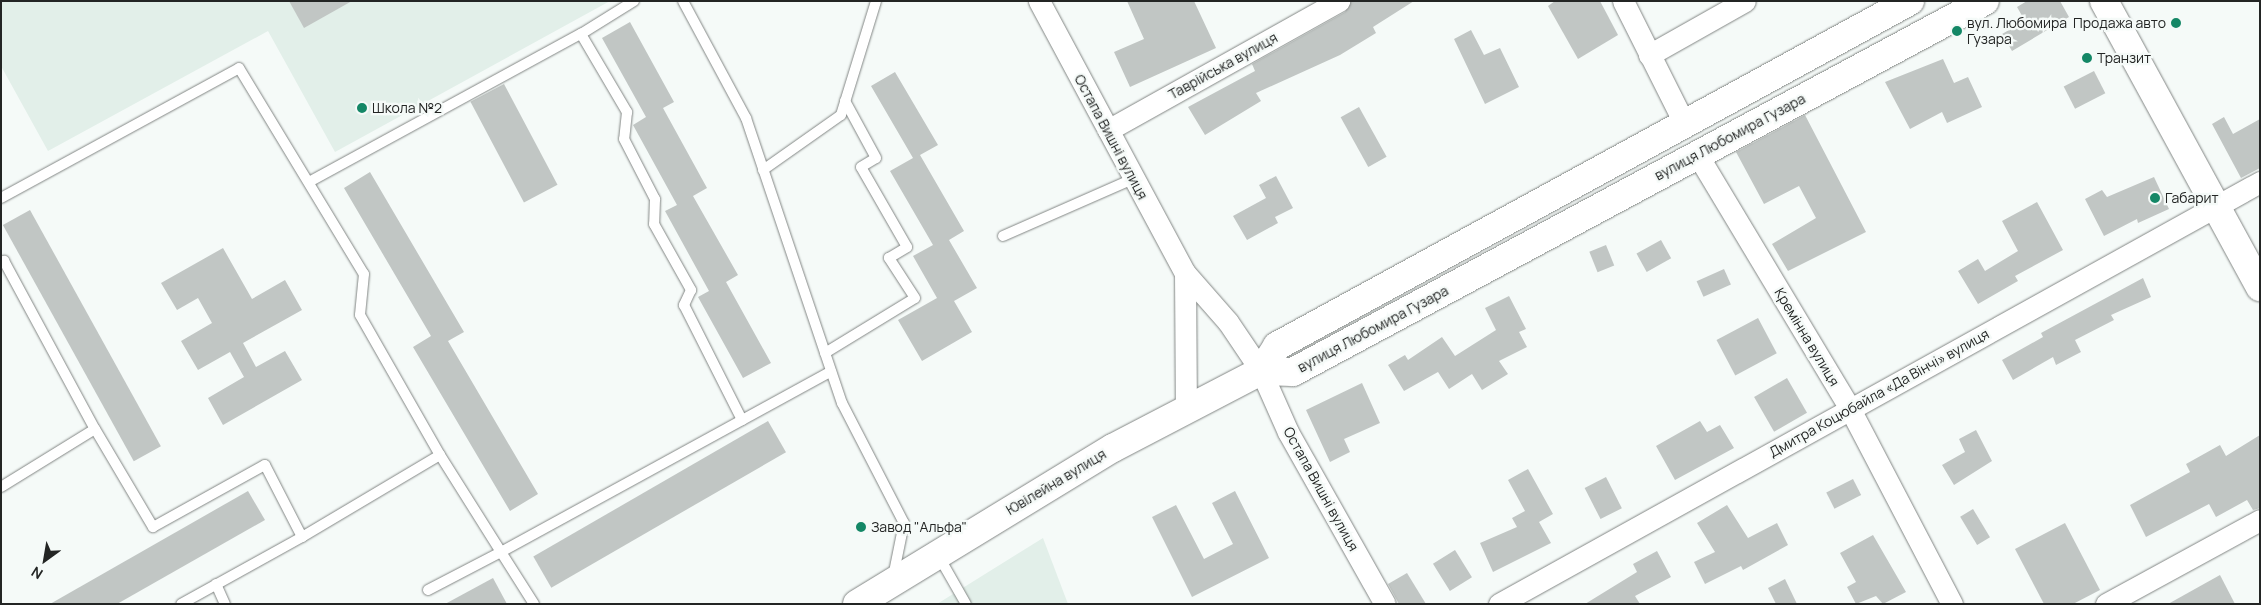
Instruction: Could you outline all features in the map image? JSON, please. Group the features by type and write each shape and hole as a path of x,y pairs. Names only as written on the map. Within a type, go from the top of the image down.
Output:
{"street":[{"name":"Остапа Вишні вулиця","path":"1039,1 1185,273 1228,322 1261,371 1288,432 1385,604"},
{"name":"Таврійська вулиця","path":"1108,130 1339,1"},
{"path":"1623,1 1685,125"},
{"path":"1649,55 1745,1"},
{"path":"1261,371 1277,346 1910,1"},
{"name":"вулиця Любомира Гузара","path":"1261,371 1293,372 1985,1"},
{"path":"2104,1 2260,287"},
{"name":"Кремінна вулиця","path":"1697,154 1850,409 1952,604"},
{"name":"Дмитра Коцюбайла «Да Вінчі» вулиця","path":"1499,604 2260,182"},
{"path":"1185,273 1186,410"},
{"name":"Ювілейна вулиця","path":"857,604 1064,477 1261,371"},
{"path":"2106,604 2260,520"}],"lane":[{"path":"309,182 581,34 634,1"},
{"path":"683,1 746,118 842,404 904,523 892,584"},
{"path":"763,170 840,115 876,1"},
{"path":"581,34 627,112 624,139 655,200 654,224 691,290 684,305 742,420"},
{"path":"1,198 239,68 364,274 360,315 440,455 534,604"},
{"path":"825,353 915,298 889,258 907,247 861,167 876,158 844,101"},
{"path":"1003,236 1133,178"},
{"path":"2,260 95,429 153,527 265,465 302,537"},
{"path":"428,590 831,371"},
{"path":"1,487 95,429"},
{"path":"181,604 302,537 440,455"},
{"path":"938,555 966,604"},
{"path":"216,584 225,604"}],"shaded area":[{"name":"Школа №2","path":"1,1 610,1 335,152 268,31 48,151 1,66"},
{"path":"1043,538 1068,604 937,604"}],"building":[{"path":"289,1 352,1 304,28"},
{"path":"1127,1 1194,1 1216,48 1130,87 1114,52 1144,39"},
{"path":"1351,1 1414,1 1373,27 1376,33 1340,55 1256,93 1261,101 1205,135 1188,107 1255,71 1252,64 1345,12"},
{"path":"1555,1 1600,1 1618,35 1578,59 1548,6"},
{"path":"2027,1 2060,1 2069,17 2012,51 2002,34 2025,21 2017,7"},
{"path":"630,22 674,102 663,108 707,188 693,196 738,275 726,282 771,363 743,378 698,297 709,291 665,211 677,205 633,125 646,117 602,38"},
{"path":"1471,30 1484,55 1500,48 1519,87 1485,104 1454,39"},
{"path":"1943,59 1954,83 1968,77 1982,107 1947,123 1942,112 1910,129 1885,82"},
{"path":"2094,71 2105,93 2075,109 2064,86"},
{"path":"895,72 938,145 920,155 964,231 949,240 977,288 954,301 972,332 922,361 898,320 937,298 913,256 933,245 890,171 913,158 871,86"},
{"path":"504,84 558,185 524,202 470,102"},
{"path":"1359,107 1387,157 1368,167 1341,117"},
{"path":"1805,115 1866,232 1788,271 1772,244 1816,218 1799,186 1764,204 1736,152"},
{"path":"2224,117 2233,134 2260,119 2260,168 2241,178 2212,124"},
{"path":"370,172 464,332 448,341 538,494 510,511 413,347 431,336 344,188"},
{"path":"1276,176 1293,208 1275,217 1278,223 1247,240 1233,216 1266,198 1259,185"},
{"path":"2154,177 2169,209 2138,223 2137,219 2104,236 2085,199 2102,190 2107,197"},
{"path":"2037,202 2063,250 2015,276 2018,281 1978,304 1958,271 1978,259 1985,271 2018,251 2002,221"},
{"path":"30,210 161,446 134,461 3,225"},
{"path":"1661,240 1671,258 1647,272 1637,254"},
{"path":"1606,245 1614,265 1598,272 1589,252"},
{"path":"223,248 252,299 285,280 302,310 243,343 256,367 285,351 302,380 223,425 208,398 244,377 230,352 198,370 181,341 212,323 198,298 177,310 161,283"},
{"path":"1724,269 1731,285 1704,297 1697,281"},
{"path":"2143,278 2151,297 2111,315 2114,320 2075,340 2081,352 2056,365 2053,357 2013,380 2002,360 2043,337 2041,333"},
{"path":"1509,296 1526,329 1519,332 1527,347 1499,361 1508,374 1482,390 1472,374 1449,389 1438,372 1404,391 1388,365 1405,355 1408,360 1442,337 1455,356 1496,330 1485,308"},
{"path":"1758,318 1777,353 1735,375 1717,340"},
{"path":"1787,378 1807,413 1774,432 1754,397"},
{"path":"1362,383 1380,423 1344,439 1350,452 1330,462 1306,410"},
{"path":"768,421 786,452 551,588 533,556"},
{"path":"1700,421 1707,432 1720,425 1734,448 1675,480 1656,446"},
{"path":"1976,430 1992,461 1954,485 1942,465 1965,452 1959,439"},
{"path":"2260,435 2260,508 2253,510 2247,500 2216,517 2209,504 2146,537 2130,505 2190,472 2186,464 2220,445 2226,456"},
{"path":"1528,469 1553,514 1539,522 1551,543 1493,572 1480,543 1517,527 1512,518 1525,511 1508,480"},
{"path":"1606,477 1622,508 1601,519 1585,488"},
{"path":"1853,479 1861,495 1834,509 1826,493"},
{"path":"248,491 265,520 117,604 50,604"},
{"path":"1235,491 1269,558 1192,597 1152,517 1176,505 1204,559 1233,544 1212,503"},
{"path":"1727,505 1748,538 1777,523 1788,545 1743,570 1741,566 1705,584 1694,562 1715,552 1697,523"},
{"path":"1973,509 1990,537 1977,545 1960,517"},
{"path":"2065,523 2100,590 2073,604 2044,604 2015,549"},
{"path":"1873,535 1906,592 1883,604 1876,596 1856,604 1847,587 1856,582 1840,553"},
{"path":"1455,550 1472,577 1450,591 1433,564"},
{"path":"1657,551 1671,577 1635,596 1640,604 1585,604 1637,572 1633,564"},
{"path":"1407,573 1426,604 1399,604 1388,584"},
{"path":"2220,575 2235,604 2168,604"},
{"path":"493,578 507,604 445,604"},
{"path":"1785,579 1797,604 1776,604 1768,588"}],"place":[{"name":"Продажа авто","path":"2176,23"},
{"name":"вул. Любомира Гузара","path":"1957,31"},
{"name":"Транзит","path":"2087,58"},
{"name":"Школа №2","path":"362,108"},
{"name":"Габарит","path":"2155,198"},
{"name":"Завод \"Альфа\"","path":"861,527"}]}
